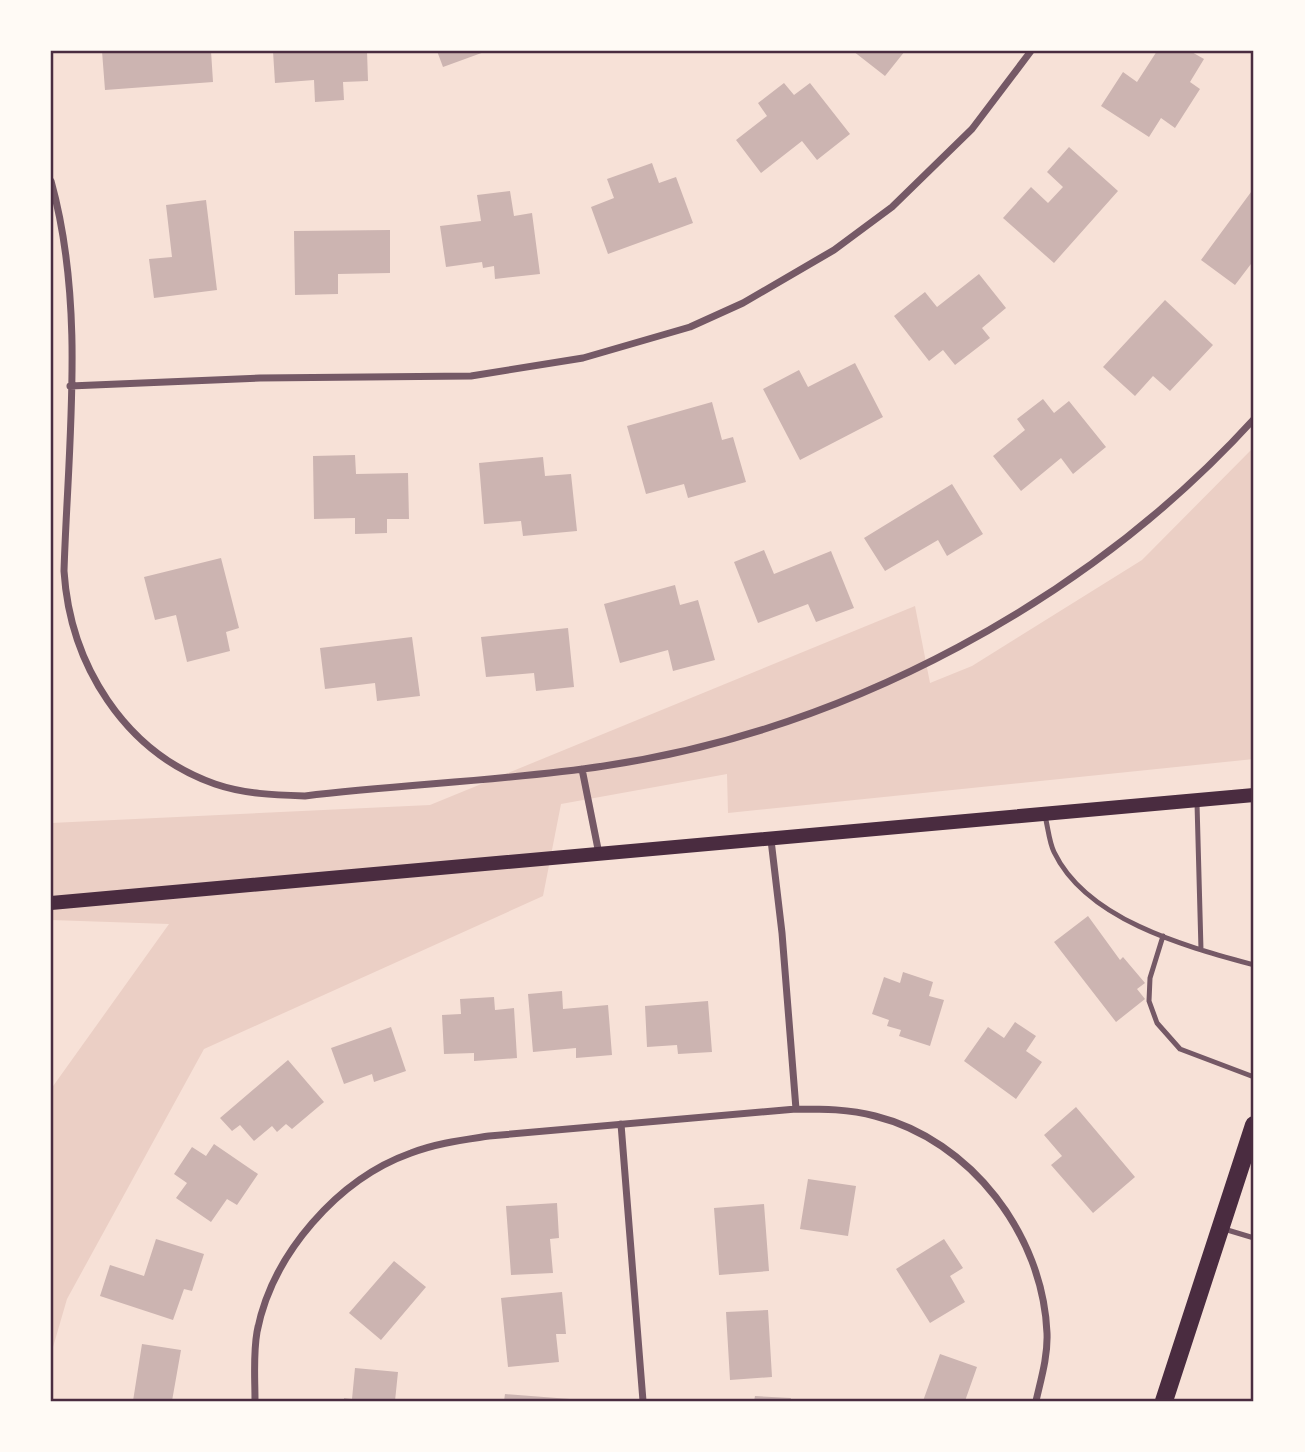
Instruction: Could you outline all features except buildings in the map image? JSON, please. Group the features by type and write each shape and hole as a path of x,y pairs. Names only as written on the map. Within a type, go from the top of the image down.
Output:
{"main road":[{"path":"51,903 1254,795"},
{"path":"1164,1401 1254,1125"}],"street":[{"path":"70,386 261,378 471,376 583,358 690,327 743,303 835,250 892,207 972,129 1031,51"},
{"path":"51,181 65,241 73,346 64,571 66,597 77,646 96,685 109,704 166,757 215,784 256,794 305,796 582,769 653,757 752,732 834,704 925,665 1023,611 1068,581 1160,509 1254,419"},
{"path":"582,769 599,855"},
{"path":"771,840 782,933 796,1109"},
{"path":"255,1401 254,1356 258,1329 274,1284 305,1231 336,1198 375,1169 409,1153 442,1143 796,1109 843,1109 878,1116 940,1144 962,1161 996,1196 1016,1224 1032,1259 1043,1301 1048,1335 1036,1401"},
{"path":"621,1124 643,1401"}],"lane":[{"path":"1197,800 1201,950"},
{"path":"1044,814 1054,852 1074,879 1099,902 1140,928 1254,965"},
{"path":"1163,936 1150,978 1149,1001 1157,1023 1180,1049 1254,1077"},
{"path":"1220,1228 1254,1238"}],"shaded area":[{"path":"1254,447 1254,759 728,813 727,774 561,804 543,896 204,1049 67,1299 51,1354 51,1089 169,924 51,920 51,823 430,805 915,606 930,683 972,666 1142,560"}]}
